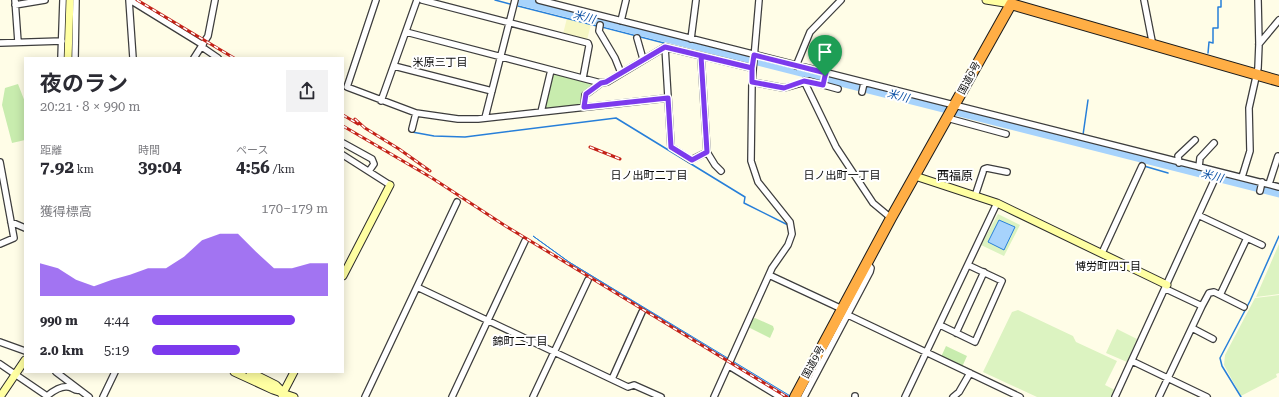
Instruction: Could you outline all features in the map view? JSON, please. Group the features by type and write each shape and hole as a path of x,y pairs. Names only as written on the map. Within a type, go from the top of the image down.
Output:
{"highway":[{"path":"1009,1 1153,46 1279,81"},
{"name":"国道9号","path":"795,397 836,320 845,312 867,263 951,112 1009,1"}],"main road":[{"path":"986,0 1009,1"},
{"path":"68,57 70,3"},
{"path":"915,176 997,204 1102,253 1167,287"},
{"path":"344,274 390,185"},
{"path":"0,397 24,362"},
{"path":"236,373 282,395 294,397"},
{"path":"252,373 276,384 282,395"},
{"path":"282,395 293,373"}],"street":[{"path":"18,42 15,2 45,0"},
{"path":"61,57 63,0"},
{"path":"75,57 76,0"},
{"path":"129,0 203,46 217,57"},
{"path":"129,0 133,57"},
{"path":"195,57 208,36 215,0"},
{"path":"376,0 346,84 348,88 416,113 450,119 485,118 668,98"},
{"path":"381,101 417,0"},
{"path":"422,0 588,43 589,46 583,78"},
{"path":"539,0 796,66 825,79 951,112 1199,167 1217,175 1242,177 1261,187 1269,184 1279,187"},
{"path":"621,21 626,0"},
{"path":"691,39 696,0"},
{"path":"714,397 774,264 790,240 792,228 786,216 758,182 752,167 750,152 752,82 759,0"},
{"path":"796,66 810,32 841,0"},
{"path":"1144,0 1153,46"},
{"path":"1242,177 1250,151 1249,108 1256,75 1259,44 1258,0"},
{"path":"485,118 514,1"},
{"path":"1259,44 1279,20"},
{"path":"600,25 599,31 615,58 621,73"},
{"path":"406,32 601,83"},
{"path":"637,38 643,59"},
{"path":"0,43 62,41"},
{"path":"584,107 585,95 601,83 606,82 665,47 753,66"},
{"path":"665,47 672,148 692,160 707,152"},
{"path":"701,56 707,152 721,171"},
{"path":"394,66 492,91"},
{"path":"541,112 551,70"},
{"path":"752,82 784,88 804,81 825,79 838,90"},
{"path":"804,81 836,147 873,202 891,218"},
{"path":"951,112 1006,134"},
{"path":"412,129 416,113"},
{"path":"1179,163 1178,156 1195,140"},
{"path":"1199,167 1200,158 1214,143"},
{"path":"344,144 372,159 374,164 369,172"},
{"path":"344,156 390,185"},
{"path":"1269,184 1278,156"},
{"path":"0,162 14,238 0,244"},
{"path":"1102,253 1142,166"},
{"path":"975,196 984,169 987,168 1007,172"},
{"path":"1115,397 1200,216 1217,175"},
{"path":"366,397 457,202"},
{"path":"905,397 997,204"},
{"path":"1200,216 1262,245"},
{"path":"12,222 24,228"},
{"path":"1220,295 1247,238"},
{"path":"452,397 525,241"},
{"path":"940,325 974,342 1002,281 968,265"},
{"path":"956,333 984,272"},
{"path":"769,275 1016,396"},
{"path":"533,397 588,280"},
{"path":"417,287 628,387 634,385 660,397"},
{"path":"1167,287 1202,306"},
{"path":"1159,397 1210,292 1220,295 1244,307"},
{"path":"612,379 642,312"},
{"path":"804,397 845,312"},
{"path":"1192,328 1213,339"},
{"path":"0,342 24,351"},
{"path":"1132,361 1207,397"},
{"path":"730,362 780,397"},
{"path":"0,364 47,396 61,388 69,387 75,391 79,390"},
{"path":"57,373 89,397"},
{"path":"103,397 115,373"},
{"path":"953,397 959,392 970,373"}],"green space":[{"path":"567,18 591,24 587,40 563,34"},
{"path":"553,72 594,83 595,86 581,105 544,109 551,73"},
{"path":"18,84 24,99 24,140 12,143 2,105 5,88"},
{"path":"998,214 1020,225 1004,256 981,245"},
{"path":"1279,244 1279,294 1256,297"},
{"path":"1279,295 1279,373 1276,374 1277,377 1241,396 1224,365 1225,355 1255,298"},
{"path":"1018,310 1073,336 1076,342 1117,361 1105,385 1115,390 1112,397 1037,397 983,372 1012,312"},
{"path":"755,318 773,326 774,329 770,338 748,327 752,319"},
{"path":"1117,329 1137,339 1127,362 1106,353"},
{"path":"946,346 967,356 962,367 941,357"}],"water":[{"path":"999,220 1015,227 1004,250 988,242"},
{"path":"569,262 792,397 787,396"}],"waterway":[{"path":"495,0 510,4"},
{"name":"米川","path":"516,0 1279,193"},
{"path":"1208,53 1209,42 1213,43 1213,28 1218,28 1218,7 1221,7 1221,0"},
{"path":"518,6 597,26"},
{"path":"602,27 664,43"},
{"path":"1083,135 1088,100"},
{"path":"412,132 434,136 465,137 616,118 745,197 744,203 788,225"},
{"path":"1144,166 1168,173"},
{"path":"1241,397 1222,366 1220,358 1250,301 1279,236"}],"railway":[{"path":"137,0 232,57"},
{"path":"344,116 358,124"},
{"path":"355,119 365,128 399,149 430,171"},
{"path":"344,127 432,178 504,225 787,397"},
{"path":"590,147 620,159"}],"district":[{"name":"米原三丁目","path":"440,62"},
{"name":"日ノ出町二丁目","path":"649,175"},
{"name":"日ノ出町一丁目","path":"842,175"},
{"name":"西福原","path":"955,176"},
{"name":"博労町四丁目","path":"1108,266"},
{"name":"錦町二丁目","path":"520,341"}],"route":[{"path":"825,76 823,85 804,81 784,88 752,82 752,68 701,56 707,152 692,160 671,147 668,98 584,107 584,97 586,94 601,83 606,82 665,47 752,68 754,55 826,73 825,76"}]}
